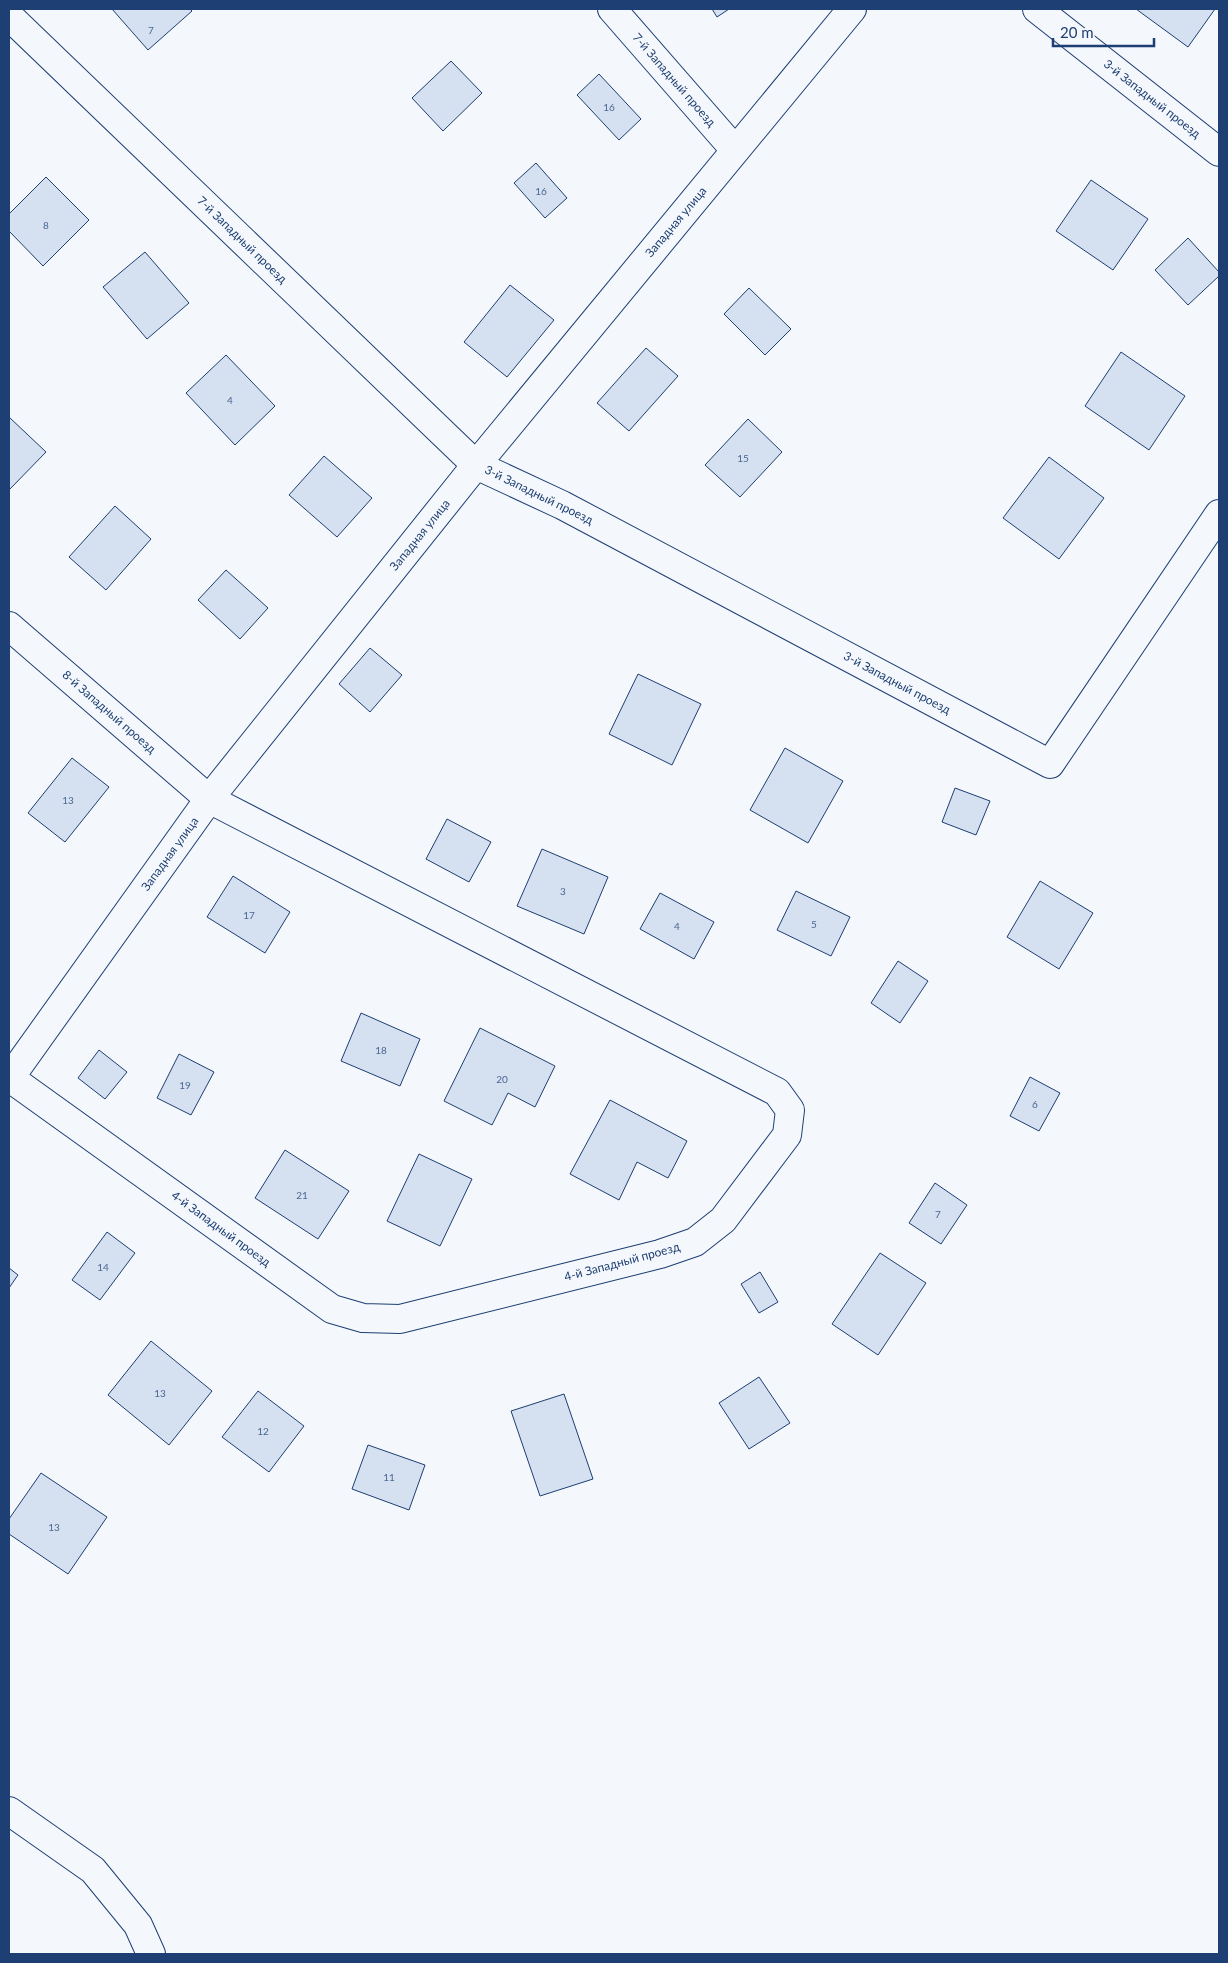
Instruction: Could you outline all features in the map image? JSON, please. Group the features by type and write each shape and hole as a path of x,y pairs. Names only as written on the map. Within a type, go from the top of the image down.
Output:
{"street":[{"name":"7-й Западный проезд","path":"612,9 736,150"},
{"name":"Западная улица","path":"9,1078 209,798 476,465 852,9"},
{"name":"3-й Западный проезд","path":"1037,9 1219,152"},
{"name":"7-й Западный проезд","path":"9,16 476,465"},
{"name":"3-й Западный проезд","path":"476,465 562,505 1050,764 1219,514"},
{"name":"8-й Западный проезд","path":"9,626 209,798"},
{"name":"4-й Западный проезд","path":"9,1078 332,1309 363,1318 400,1319 660,1254 695,1242 724,1220 787,1135 790,1110 777,1092 209,798"},
{"path":"9,1810 94,1870 138,1925 151,1954"}],"building":[{"path":"112,9 190,9 192,11 148,50"},
{"path":"712,9 729,9 717,17"},
{"path":"1136,9 1215,9 1188,47"},
{"path":"451,61 482,93 443,131 412,98"},
{"path":"599,74 641,119 619,140 577,95"},
{"path":"536,163 567,198 545,218 514,183"},
{"path":"46,177 89,220 43,266 9,231 9,214"},
{"path":"1091,180 1148,219 1113,270 1056,231"},
{"path":"1188,238 1219,272 1219,276 1188,305 1155,270"},
{"path":"145,252 189,303 147,339 103,287"},
{"path":"510,285 554,320 507,377 464,342"},
{"path":"749,288 791,329 765,355 724,314"},
{"path":"646,348 678,376 629,431 597,403"},
{"path":"1121,352 1185,396 1149,450 1085,406"},
{"path":"226,355 275,406 235,445 186,393"},
{"path":"9,417 46,452 9,490"},
{"path":"748,419 782,452 740,497 705,465"},
{"path":"324,456 372,498 337,537 289,495"},
{"path":"1049,457 1104,498 1059,559 1003,518"},
{"path":"115,506 151,539 106,590 69,557"},
{"path":"226,570 268,608 240,639 198,600"},
{"path":"370,648 402,675 370,712 339,684"},
{"path":"638,674 701,704 672,765 609,734"},
{"path":"785,748 843,781 808,843 750,810"},
{"path":"72,758 109,787 65,842 28,813"},
{"path":"955,788 990,801 976,835 942,822"},
{"path":"447,819 491,842 469,882 426,859"},
{"path":"542,849 608,877 584,934 517,906"},
{"path":"233,876 290,912 265,953 207,917"},
{"path":"1040,881 1093,913 1059,969 1007,937"},
{"path":"796,891 850,917 831,956 777,930"},
{"path":"660,893 714,922 694,959 640,929"},
{"path":"898,961 928,981 900,1023 871,1003"},
{"path":"361,1013 420,1039 400,1086 341,1061"},
{"path":"480,1028 555,1066 535,1107 508,1093 492,1125 444,1101"},
{"path":"99,1050 127,1072 105,1099 78,1078"},
{"path":"179,1054 214,1072 191,1115 157,1098"},
{"path":"1030,1077 1060,1093 1039,1131 1010,1116"},
{"path":"610,1100 687,1141 668,1178 637,1162 619,1200 570,1174"},
{"path":"285,1150 349,1191 318,1239 255,1198"},
{"path":"419,1154 472,1179 440,1246 387,1221"},
{"path":"935,1183 967,1205 941,1244 909,1223"},
{"path":"107,1232 135,1253 100,1300 72,1280"},
{"path":"880,1253 926,1283 878,1355 832,1324"},
{"path":"9,1268 18,1275 9,1288"},
{"path":"760,1272 778,1302 759,1313 741,1284"},
{"path":"151,1341 212,1391 169,1445 108,1395"},
{"path":"759,1377 790,1423 749,1449 719,1403"},
{"path":"258,1391 304,1426 269,1472 222,1437"},
{"path":"564,1394 593,1479 540,1496 511,1411"},
{"path":"368,1445 425,1465 409,1510 352,1489"},
{"path":"41,1473 107,1517 68,1574 9,1534 9,1519"}]}
